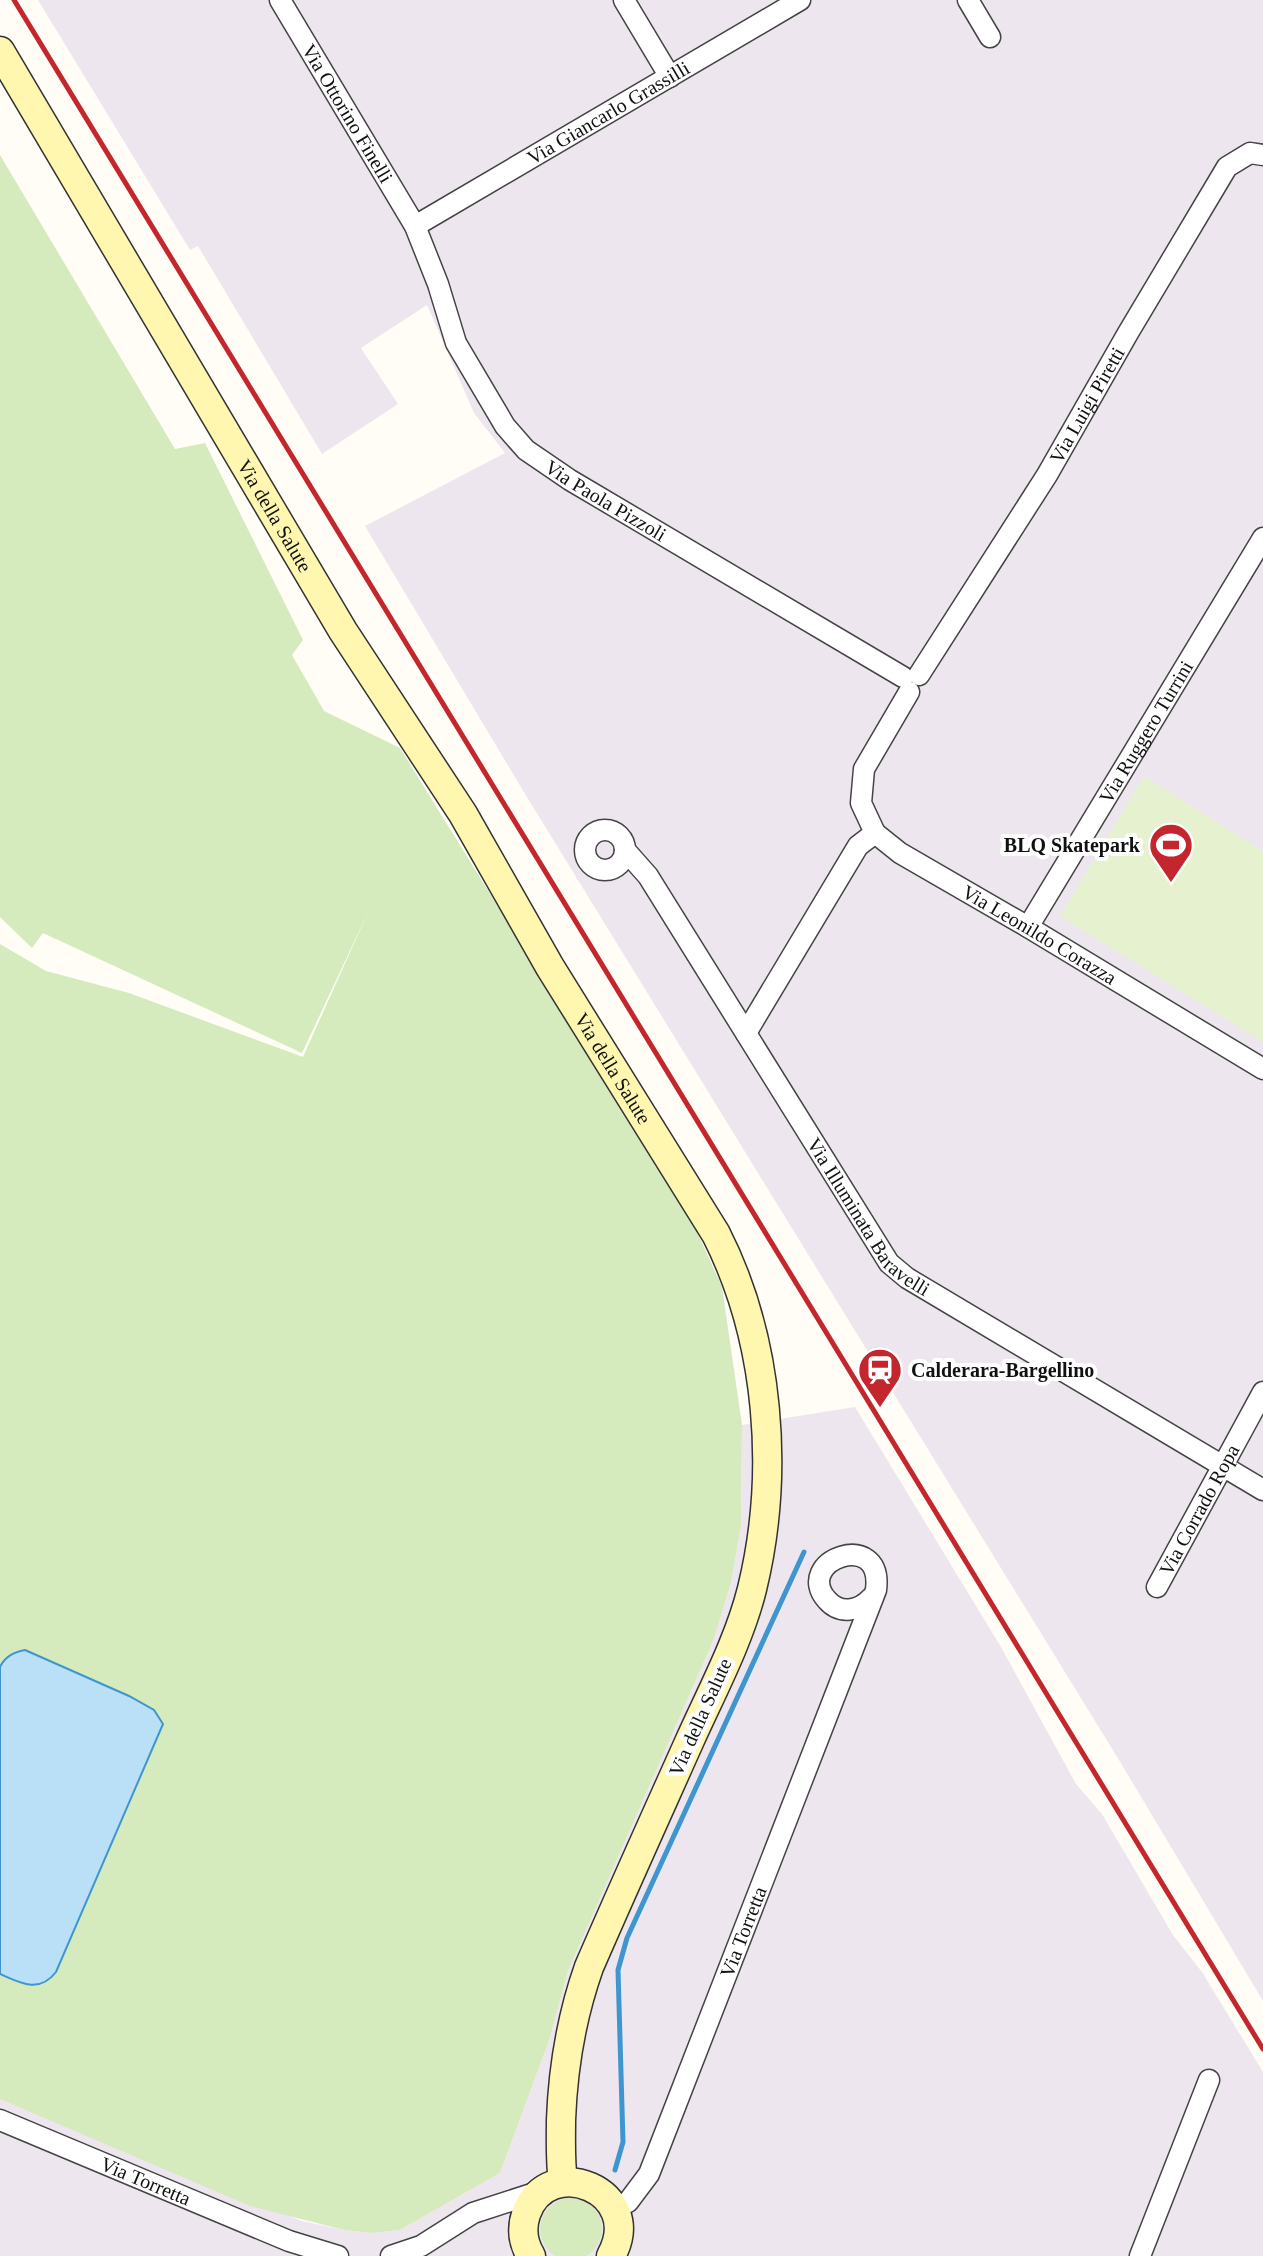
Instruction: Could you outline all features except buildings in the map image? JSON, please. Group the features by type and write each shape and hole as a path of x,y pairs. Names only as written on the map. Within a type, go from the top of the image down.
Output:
{"street":[{"name":"Via Ottorino Finelli","path":"280,0 415,226"},
{"path":"624,0 670,77"},
{"name":"Via Giancarlo Grassilli","path":"415,226 800,0"},
{"path":"968,0 990,37"},
{"name":"Via della Salute","path":"0,51 343,631 463,814 550,967 716,1234 728,1258 747,1318 763,1395 767,1462 763,1520 752,1590 720,1674 597,1947 577,2001 563,2084 560,2164 554,2186"},
{"name":"Via Luigi Piretti","path":"875,833 861,803 864,769 896,715 909,675 1047,475 1227,167 1250,153 1263,155"},
{"name":"Via Paola Pizzoli","path":"415,226 438,284 456,343 505,426 526,450 570,480 909,675"},
{"name":"Via Ruggero Turrini","path":"1028,927 1263,538"},
{"path":"896,715 897,689 909,675"},
{"path":"746,1033 858,846 875,833"},
{"name":"Via Leonildo Corazza","path":"875,833 900,853 1263,1069"},
{"name":"Via Illuminata Baravelli","path":"625,850 648,876 889,1263 907,1278 1263,1490"},
{"name":"Via Corrado Ropa","path":"1157,1587 1263,1392"},
{"name":"Via Torretta","path":"614,2208 628,2202 649,2174 856,1643 877,1581 870,1565 855,1555 837,1556 824,1569 821,1586 828,1601 841,1609 851,1624 856,1643"},
{"path":"841,1609 857,1609 871,1598"},
{"path":"1140,2256 1209,2080"},
{"name":"Via Torretta","path":"0,2120 289,2241 338,2256"},
{"path":"391,2256 421,2246 473,2213 554,2186 576,2182 598,2190 614,2208 619,2234 611,2256"},
{"path":"527,2250 528,2208 554,2186"},
{"path":"473,2213 500,2217 527,2250"}],"shaded area":[{"path":"38,0 1263,0 1263,2001 1122,1765 522,789 365,526 505,453 474,413 427,305 361,348 398,404 322,454 198,246 190,250"},
{"path":"855,1407 1001,1647 1076,1784 1102,1814 1173,1935 1202,1972 1263,2072 1263,2256 0,2256 0,2099 302,2221 344,2230 372,2233 400,2230 500,2173 550,2038 568,1971 714,1639 731,1583 741,1526 742,1425"}],"green space":[{"path":"0,155 175,449 205,443 303,640 292,655 324,711 400,748 693,1223 722,1287 742,1425 741,1526 731,1583 714,1639 568,1971 550,2038 500,2173 400,2230 372,2233 344,2230 250,2206 0,2099 0,944 46,971 129,993 303,1057 369,910 302,1053 43,933 32,948 0,917"},
{"name":"BLQ Skatepark","path":"1144,776 1263,852 1263,1042 1060,916"},
{"path":"571,2198 593,2207 602,2229 593,2251 571,2260 549,2251 540,2229 549,2207"}],"water":[{"path":"25,1650 129,1696 154,1710 163,1724 56,1972 50,1979 36,1985 0,1974 0,1667 10,1655"}],"waterway":[{"path":"615,2170 623,2142 618,1970 627,1938 804,1552"}],"railway":[{"path":"14,0 1263,2049"}],"place":[{"name":"BLQ Skatepark","path":"1171,884"},
{"name":"Calderara-Bargellino","path":"880,1409"}]}
